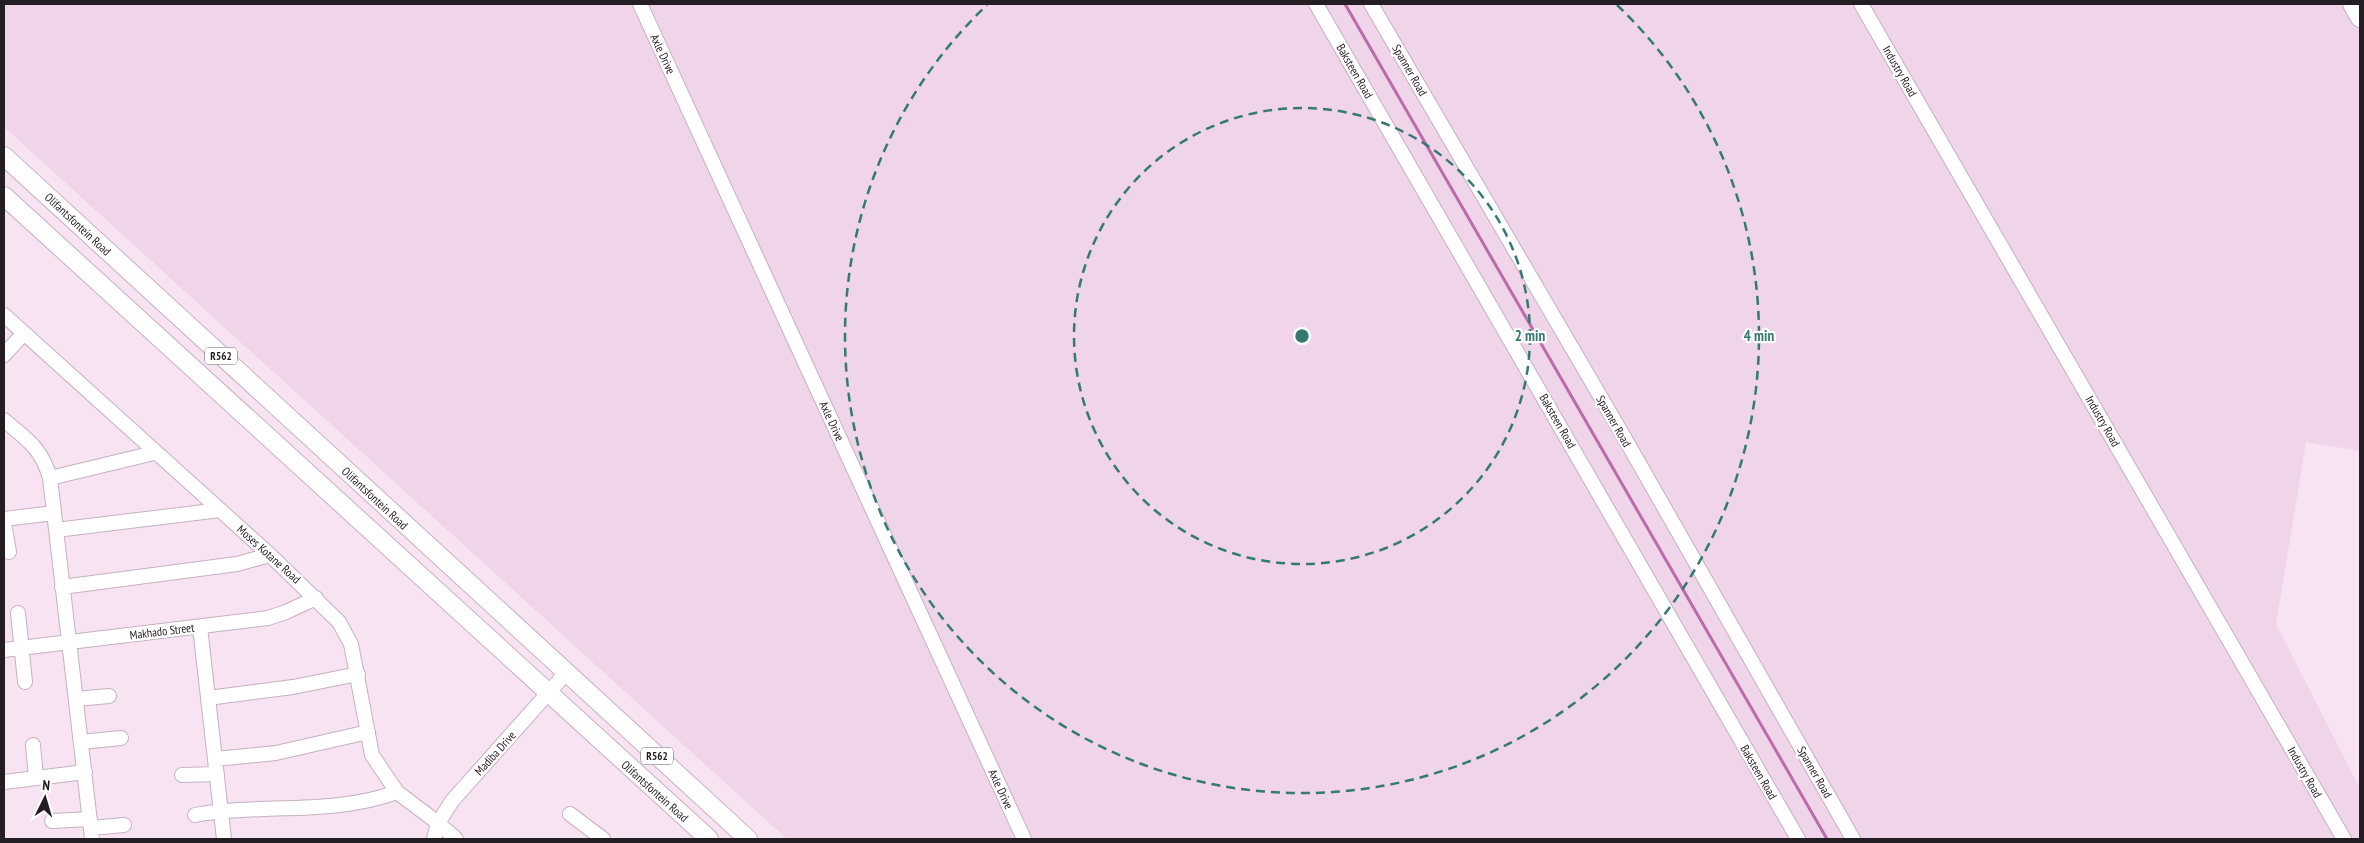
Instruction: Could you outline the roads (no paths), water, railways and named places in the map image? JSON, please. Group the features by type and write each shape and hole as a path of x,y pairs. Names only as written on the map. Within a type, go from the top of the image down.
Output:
{"main road":[{"path":"2352,4 2360,18"},
{"name":"Olifantsfontein Road","path":"4,156 748,839"},
{"name":"Olifantsfontein Road","path":"4,196 709,839"}],"street":[{"name":"Axle Drive","path":"640,4 1024,839"},
{"name":"Baksteen Road","path":"1316,4 1798,839"},
{"name":"Spanner Road","path":"1371,4 1619,429 1853,839"},
{"name":"Industry Road","path":"1861,4 2344,839"},
{"name":"Moses Kotane Road","path":"4,315 270,555 316,598 346,632 352,644 372,755 397,792 456,839"},
{"path":"4,355 24,333"},
{"path":"4,420 38,449 45,460 50,478 91,829"},
{"path":"50,478 154,452"},
{"path":"56,530 220,510"},
{"path":"4,519 54,513"},
{"path":"4,523 9,552"},
{"path":"62,587 237,564 270,555"},
{"name":"Makhado Street","path":"4,650 277,616 316,598"},
{"path":"18,612 25,682"},
{"path":"200,627 224,839"},
{"name":"Madiba Drive","path":"434,839 438,823 452,800 566,673"},
{"path":"208,698 293,687 358,674"},
{"path":"76,699 109,696"},
{"path":"215,759 276,753 368,732"},
{"path":"81,742 120,738"},
{"path":"33,745 36,778"},
{"path":"4,782 85,772"},
{"path":"182,775 217,774"},
{"path":"195,815 220,810 283,810 360,803 397,792"},
{"path":"570,814 603,839"},
{"path":"52,821 91,829 124,825"}],"waterway":[{"path":"1345,4 1827,839"}]}
